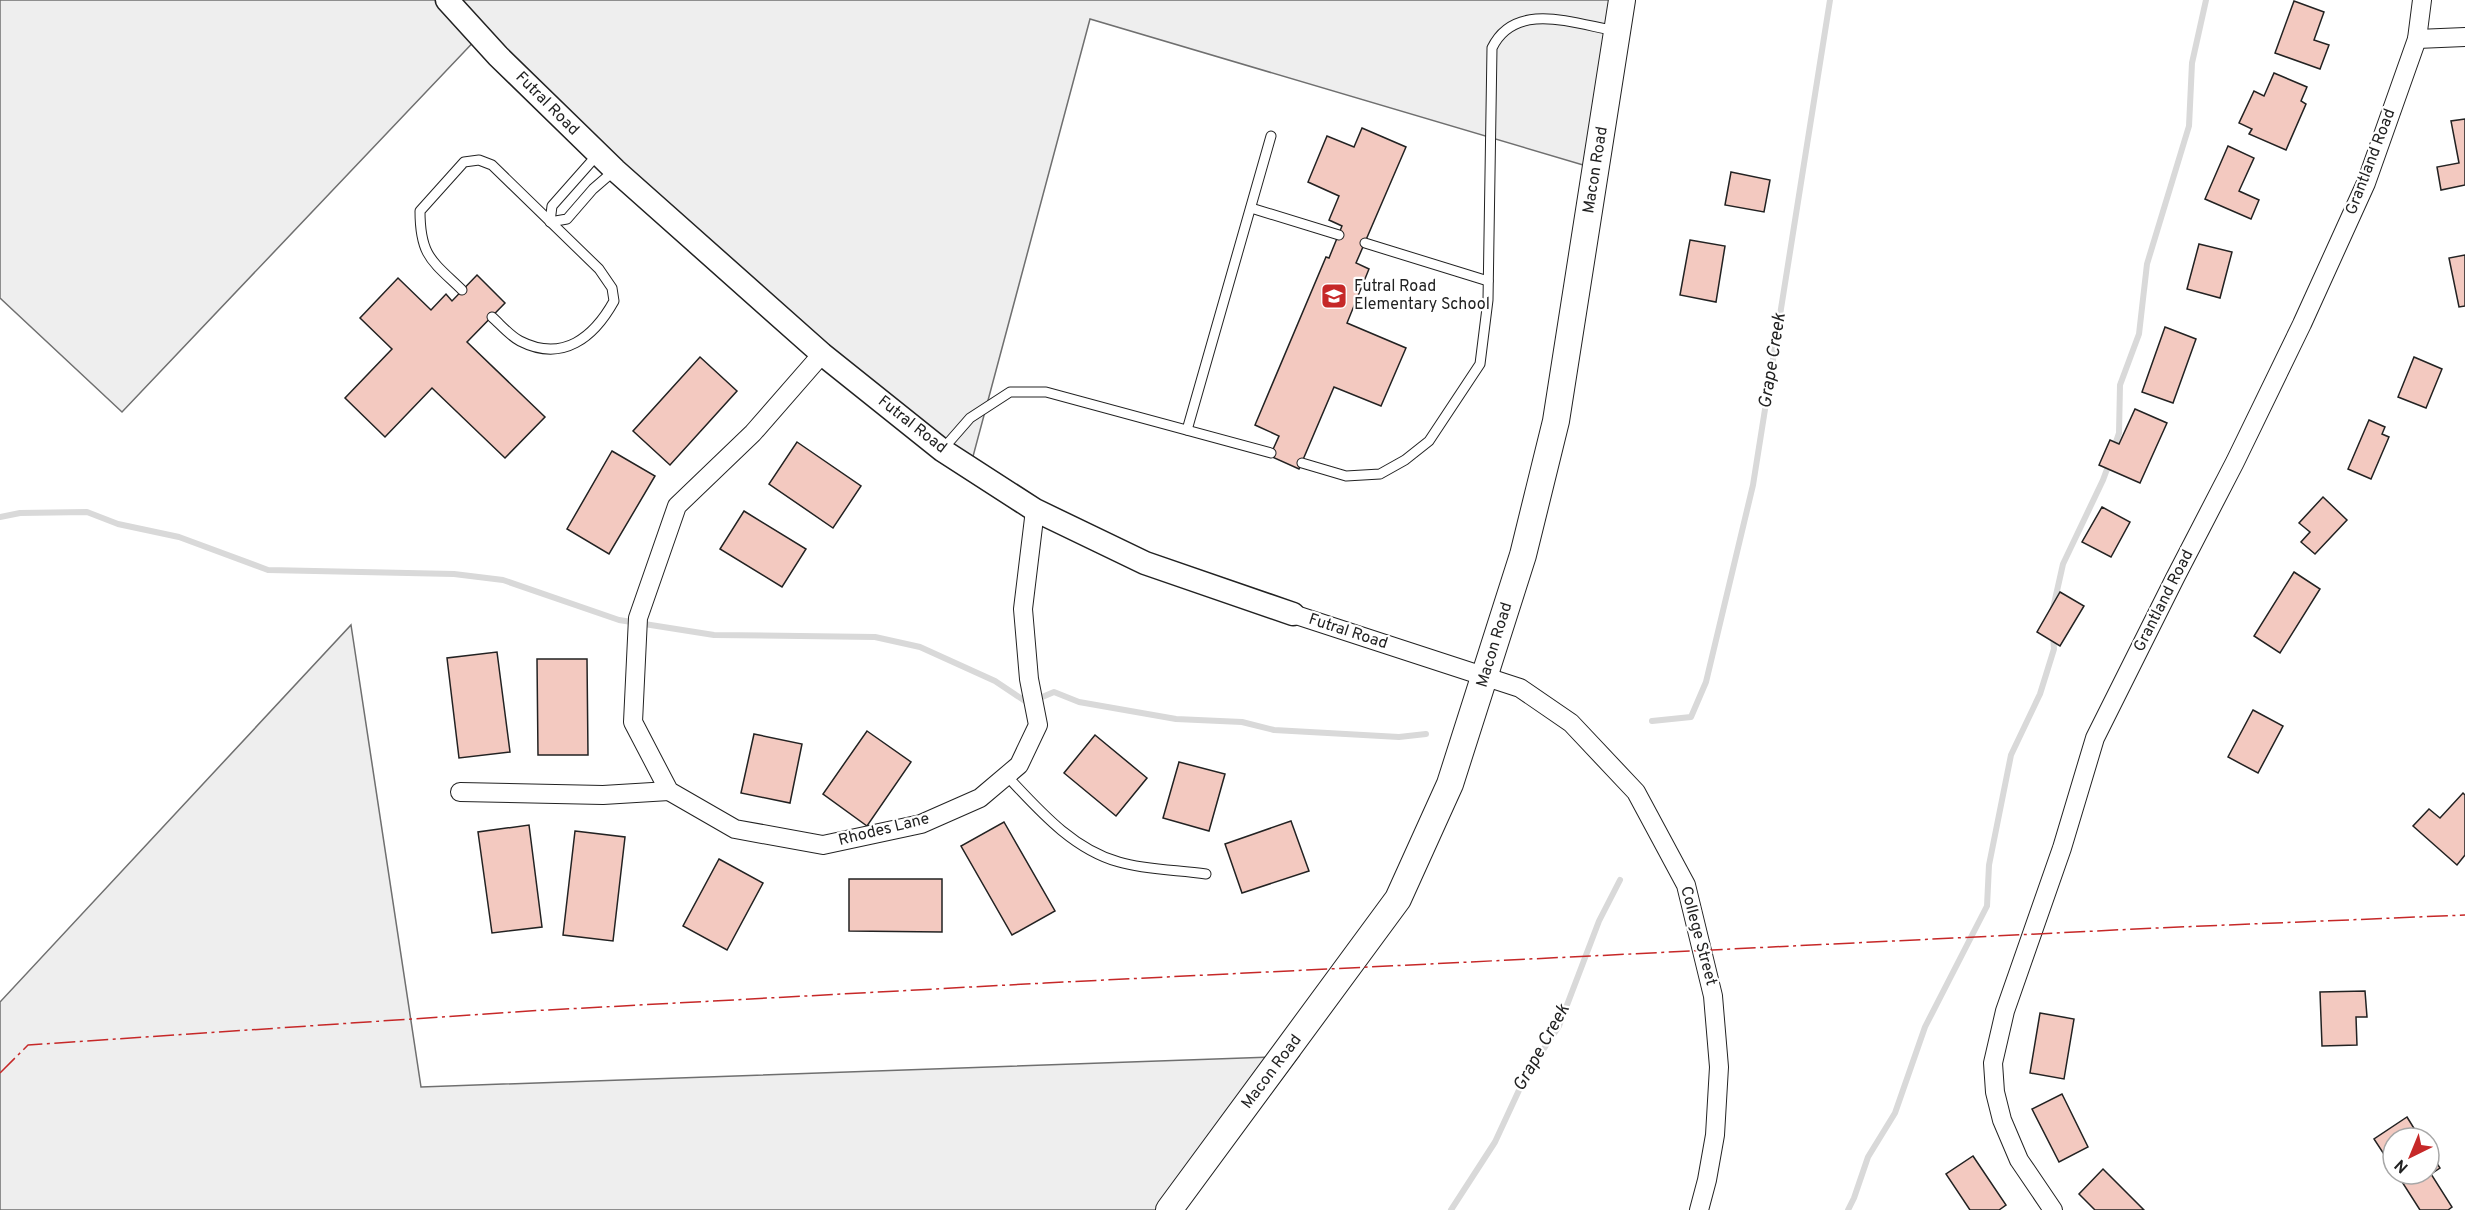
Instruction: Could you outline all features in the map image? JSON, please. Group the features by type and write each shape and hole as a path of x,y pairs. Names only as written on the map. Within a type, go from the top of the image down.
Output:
{"main road":[{"name":"Macon Road","path":"1169,1210 1398,899 1450,784 1522,555 1556,421 1622,0"}],"street":[{"name":"Futral Road","path":"447,0 498,56 615,170 822,354 942,450 1035,510 1145,563 1485,676"},
{"name":"Grantland Road","path":"2053,1210 2019,1160 2002,1120 1995,1092 1993,1063 2005,1011 2062,848 2095,738 2235,462 2302,324 2366,183 2417,39 2422,0"},
{"path":"2417,39 2465,37"},
{"path":"460,792 603,795 669,791 633,722 638,618 677,506 753,433 822,354"},
{"name":"Rhodes Lane","path":"669,791 735,829 823,845 921,824 980,798 1019,765 1038,725 1029,679 1023,609 1035,510"},
{"name":"College Street","path":"1485,676 1520,688 1570,723 1602,755 1636,792 1686,885 1713,996 1719,1066 1715,1135 1699,1210"}],"lane":[{"path":"1302,463 1346,476 1380,474 1405,460 1429,441 1480,364 1488,281 1492,48 1498,35 1516,22 1537,16 1618,32"},
{"path":"1187,430 1271,136"},
{"path":"550,222 552,206 598,154"},
{"path":"462,290 427,257 420,224 420,210 464,162 479,160 492,165 600,269 612,288 614,301 595,330 579,343 565,348 543,348 519,341 492,317"},
{"path":"550,222 567,219 593,189 615,170"},
{"path":"1251,208 1339,235"},
{"path":"1365,243 1488,281"},
{"path":"942,450 970,418 1010,392 1046,392 1271,453"},
{"path":"1006,775 1052,823 1089,849 1119,862 1206,874"}],"shaded area":[{"path":"0,0 1622,0 1600,170 1090,19 971,464 720,254 482,33 122,412 0,298"},
{"path":"351,625 421,1087 1299,1056 1183,1210 0,1210 0,1002"}],"building":[{"path":"2294,1 2324,12 2314,40 2329,45 2320,69 2275,53"},
{"path":"2274,73 2307,87 2301,101 2306,104 2286,150 2249,134 2252,129 2239,123 2254,91 2264,96"},
{"path":"2465,119 2465,185 2441,190 2437,167 2459,163 2451,121"},
{"name":"Futral Road Elementary School","path":"1362,128 1406,147 1356,263 1369,269 1347,323 1406,348 1381,406 1334,387 1299,469 1270,456 1279,436 1255,425 1326,257 1329,258 1342,226 1329,220 1339,196 1308,182 1327,136 1354,147"},
{"path":"2228,146 2254,158 2239,191 2259,200 2251,219 2205,199"},
{"path":"1731,172 1770,180 1764,212 1725,205"},
{"path":"1690,240 1725,246 1716,302 1680,295"},
{"path":"2199,244 2232,252 2220,298 2187,289"},
{"path":"2465,255 2465,306 2459,307 2449,258"},
{"path":"477,275 505,303 467,342 545,417 505,458 432,388 385,437 345,398 392,349 360,318 398,278 431,310 446,294 452,301"},
{"path":"2165,327 2196,339 2173,403 2142,392"},
{"path":"700,357 737,391 670,465 633,431"},
{"path":"2414,357 2442,369 2426,408 2398,397"},
{"path":"2135,409 2167,423 2140,483 2099,465 2110,440 2119,444"},
{"path":"2369,420 2385,427 2382,434 2389,437 2371,479 2348,469"},
{"path":"797,442 861,486 833,528 769,484"},
{"path":"612,451 655,476 609,554 567,529"},
{"path":"2323,497 2347,520 2315,554 2301,542 2310,532 2299,523"},
{"path":"2102,507 2130,522 2111,557 2082,542"},
{"path":"744,511 806,549 782,587 720,549"},
{"path":"2294,572 2320,589 2280,653 2254,636"},
{"path":"2060,592 2084,606 2060,646 2037,632"},
{"path":"497,652 510,752 459,758 447,658"},
{"path":"537,659 587,659 588,755 538,755"},
{"path":"2253,710 2283,726 2258,773 2228,757"},
{"path":"867,731 911,762 867,826 823,794"},
{"path":"754,734 802,744 790,803 741,793"},
{"path":"1095,735 1147,778 1116,816 1064,773"},
{"path":"1179,762 1225,774 1209,831 1163,818"},
{"path":"2463,793 2465,795 2465,855 2457,865 2413,826 2429,809 2440,818"},
{"path":"1291,821 1309,871 1242,893 1225,844"},
{"path":"1004,822 1055,911 1012,935 961,846"},
{"path":"529,825 542,927 492,933 478,832"},
{"path":"575,831 625,837 613,941 563,935"},
{"path":"719,859 763,883 727,950 683,926"},
{"path":"849,879 942,879 942,932 849,931"},
{"path":"2365,991 2367,1017 2356,1017 2357,1045 2322,1046 2320,992"},
{"path":"2040,1013 2074,1019 2064,1079 2030,1073"},
{"path":"2062,1094 2088,1147 2059,1162 2032,1109"},
{"path":"2407,1117 2413,1126 2394,1126"},
{"path":"2381,1134 2381,1150 2374,1139"},
{"path":"1973,1156 2006,1205 1999,1210 1970,1210 1946,1174"},
{"path":"2103,1169 2144,1210 2095,1210 2079,1194"},
{"path":"2405,1186 2439,1186 2452,1207 2448,1210 2420,1210"}],"waterway":[{"name":"Grape Creek","path":"1652,721 1691,717 1706,682 1753,485 1830,0"},
{"path":"2114,448 2119,433 2120,385 2139,334 2147,264 2189,126 2192,63 2206,0"},
{"path":"2052,613 2063,564 2110,461"},
{"path":"0,517 20,513 87,512 118,524 179,537 268,570 454,574 503,580 619,620 714,635 875,637 920,647 995,681 1028,703 1054,692 1079,702 1176,719 1242,722 1274,730 1399,737 1426,734"},
{"path":"1848,1210 1868,1157 1895,1113 1925,1027 1987,906 1989,865 2011,755 2040,694 2054,649 2053,635"},
{"name":"Grape Creek","path":"1451,1210 1495,1142 1526,1075 1559,1026 1599,921 1620,880"}],"power":[{"path":"0,1073 28,1045 529,1011 1045,983 2465,915"}],"place":[{"name":"Futral Road Elementary School","path":"1334,296"}]}
